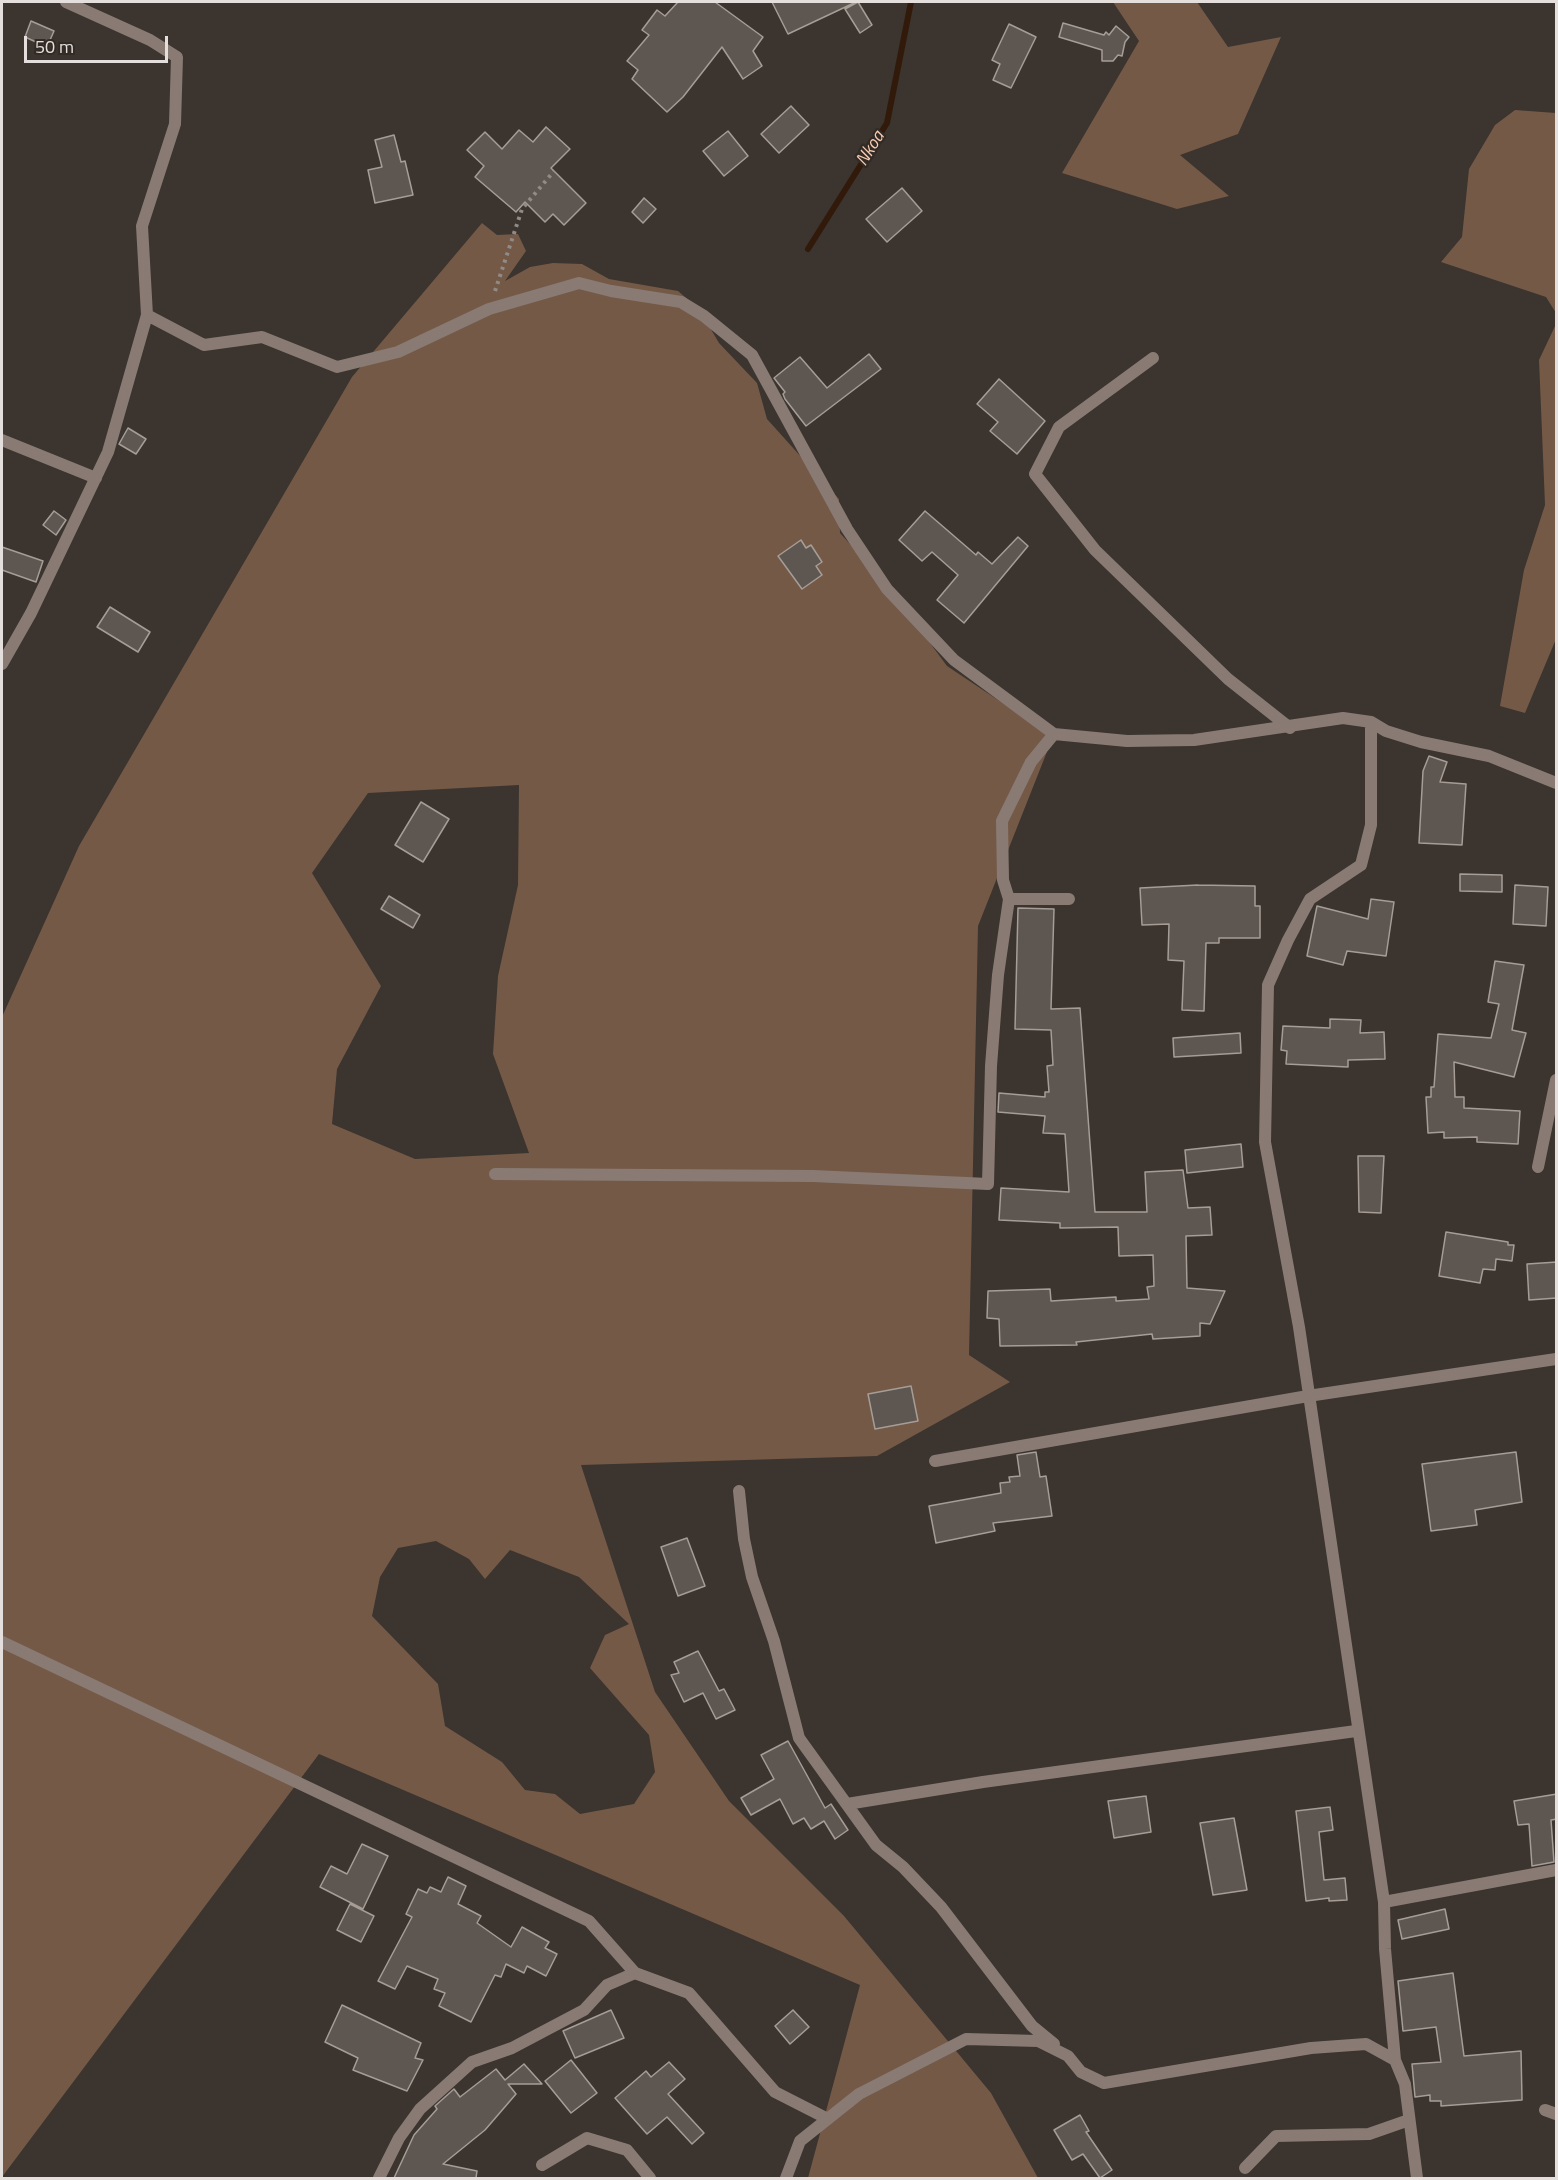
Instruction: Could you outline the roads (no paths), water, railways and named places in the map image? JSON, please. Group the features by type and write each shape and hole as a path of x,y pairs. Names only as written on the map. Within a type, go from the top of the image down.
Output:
{"street":[{"path":"2,664 31,613 108,452 147,315 142,226 175,124 177,57 150,40 66,2"},
{"path":"147,315 204,345 262,337 337,367 398,352 489,309 579,283 611,291 681,302 704,316 752,355 847,529 887,589 954,660 1054,734 1127,741 1194,740 1290,728 1343,718 1371,722 1386,731 1421,742 1489,756 1557,783"},
{"path":"1153,358 1059,428 1035,474 1095,550 1228,679 1290,728"},
{"path":"2,440 96,478"},
{"path":"1371,722 1371,825 1361,865 1310,898 1287,940 1268,985 1266,1142 1308,1396 1356,1731 1384,1902 1384,1948 1395,2060 1405,2084 1408,2120 1418,2178"},
{"path":"495,1174 813,1176 988,1184 991,1066 998,975 1009,899 1003,880 1002,821 1031,762 1054,734"},
{"path":"1009,899 1069,899"},
{"path":"1538,1167 1557,1080"},
{"path":"935,1461 1308,1396 1557,1359"},
{"path":"739,1491 744,1539 753,1577 774,1641 799,1738 876,1845 903,1868 963,1933 1000,1986 1032,2026 1068,2056 1081,2072 1104,2083 1311,2048 1366,2044 1395,2060"},
{"path":"2,1642 589,1921 635,1973 689,1993 776,2092 828,2119"},
{"path":"847,1804 983,1782 1356,1731"},
{"path":"1384,1902 1557,1870"},
{"path":"379,2178 399,2138 420,2109 472,2062 512,2048 584,2010 607,1985 635,1973"},
{"path":"786,2178 800,2141 859,2094 966,2039 1038,2041 1068,2056"},
{"path":"1245,2168 1276,2136 1369,2134 1408,2120"},
{"path":"542,2165 587,2138 627,2150 650,2178"}],"waterway":[{"name":"Nkoa","path":"808,249 887,123 911,2"}]}
